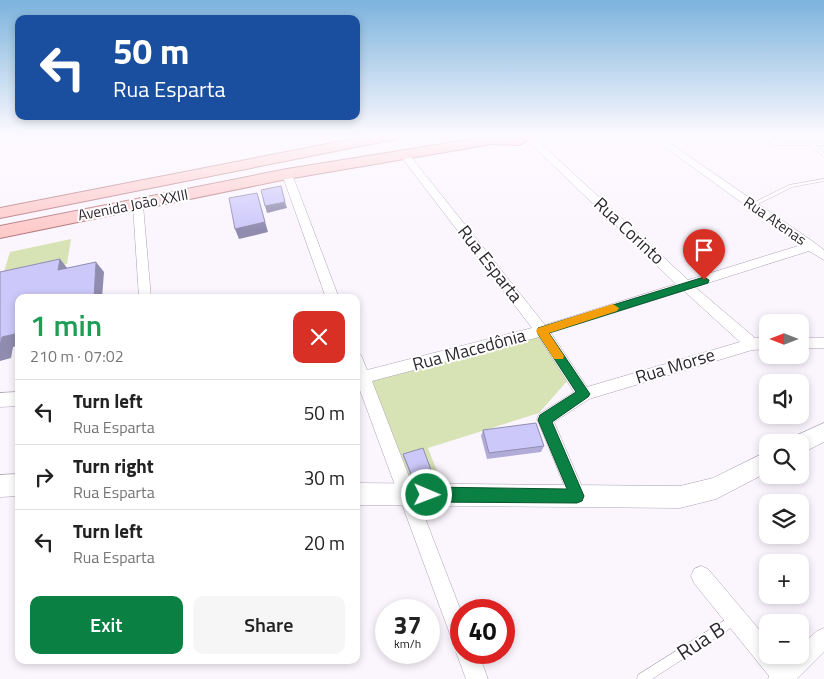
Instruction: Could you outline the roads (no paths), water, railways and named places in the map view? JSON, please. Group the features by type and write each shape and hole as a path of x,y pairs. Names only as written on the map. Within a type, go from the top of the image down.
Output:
{"main road":[{"name":"Avenida João XXIII","path":"0,212 233,167"},
{"name":"Avenida João XXIII","path":"0,232 330,167"}],"street":[{"name":"Rua Esparta","path":"414,167 542,331 584,394"},
{"name":"Rua Corinto","path":"562,167 686,286 752,344"},
{"name":"Rua Atenas","path":"697,167 820,251"},
{"path":"287,174 332,294"},
{"path":"138,205 145,294"},
{"name":"Rua Macedônia","path":"360,378 542,331 686,286 820,251"},
{"path":"809,343 824,343"},
{"name":"Rua Morse","path":"584,394 752,344 759,344"},
{"path":"360,378 408,494 450,607"},
{"path":"577,496 545,420 584,394"},
{"path":"0,400 15,399"},
{"path":"809,440 824,432"},
{"path":"360,494 680,497 716,488 759,466"},
{"path":"0,486 15,485"},
{"path":"701,576 783,678 824,638"},
{"path":"471,664 477,679"}],"lane":[{"path":"752,205 791,186 824,180"},
{"name":"Rua B","path":"642,679 736,618"}]}
